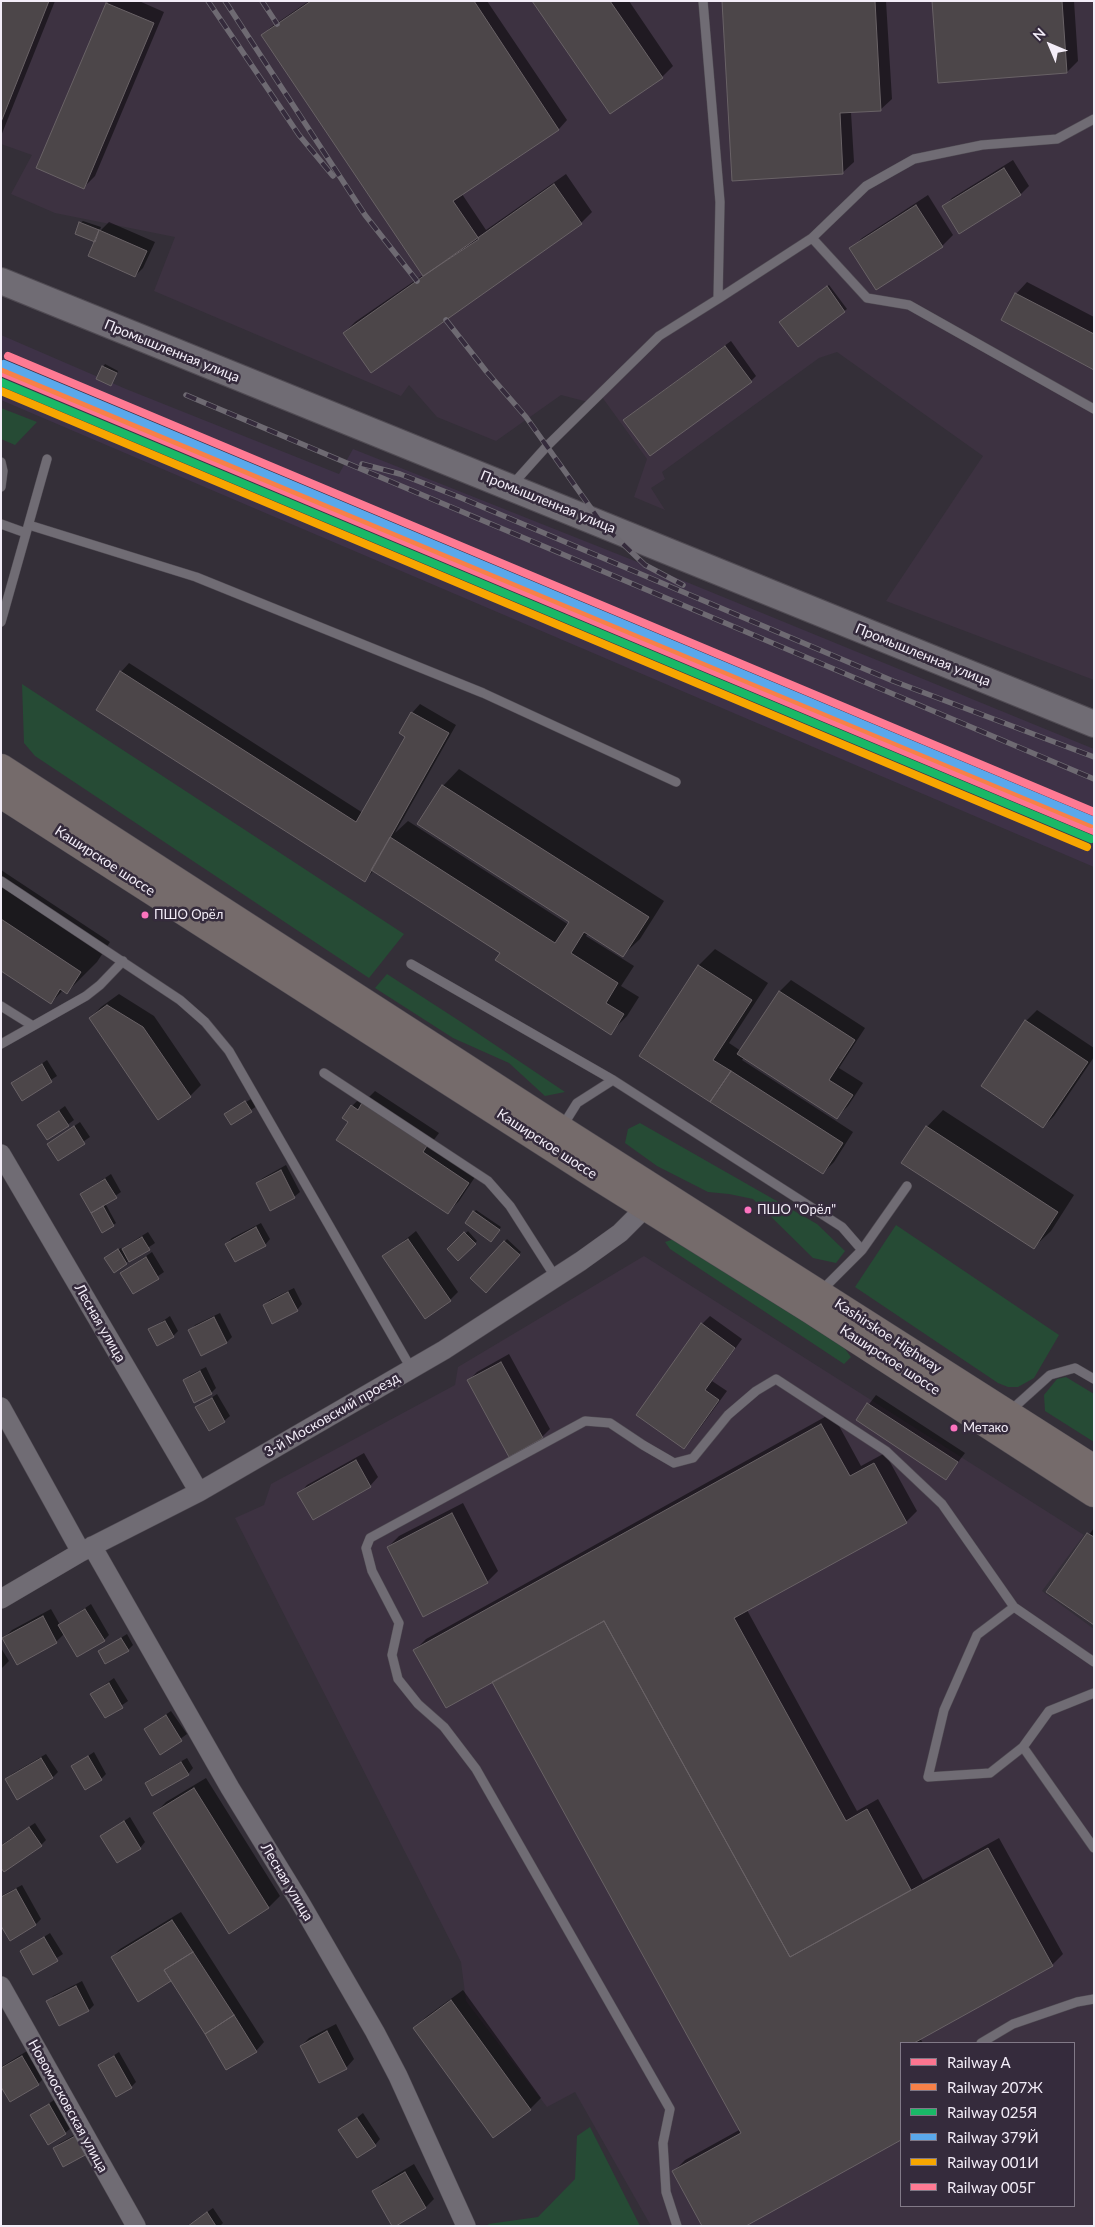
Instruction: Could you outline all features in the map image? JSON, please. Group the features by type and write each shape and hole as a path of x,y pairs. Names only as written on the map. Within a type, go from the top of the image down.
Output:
{"main road":[{"name":"Каширское шоссе","path":"1,768 560,1129"},
{"name":"Каширское шоссе","path":"1,794 646,1207 810,1308 1094,1492"},
{"name":"Kashirskoe Highway","path":"560,1129 820,1292 1094,1469"}],"street":[{"name":"Промышленная улица","path":"1,281 1094,724"},
{"name":"Лесная улица","path":"1,1154 198,1492"},
{"name":"3-й Московский проезд","path":"1,1599 87,1549 198,1492 412,1370 556,1278 620,1233 646,1207"},
{"name":"Лесная улица","path":"1,1407 301,1904 379,2040 466,2226"},
{"name":"Новомосковская улица","path":"1,1986 136,2226"}],"lane":[{"path":"703,1 720,202 718,299"},
{"path":"510,487 547,446 659,336 812,238 866,186 914,159 982,145 1057,139 1094,119"},
{"path":"812,238 867,298 909,305 1094,409"},
{"path":"1,622 47,458"},
{"path":"1,462 3,471 1,487"},
{"path":"1,524 27,529 196,577 483,693 676,782"},
{"path":"1,881 180,1000 205,1022 229,1051 412,1370"},
{"path":"1,1044 86,996 123,962"},
{"path":"411,964 613,1080 842,1227 862,1250"},
{"path":"1,1006 33,1026"},
{"path":"324,1073 488,1181 510,1206 556,1278"},
{"path":"560,1129 577,1103 613,1080"},
{"path":"820,1292 862,1250 907,1186"},
{"path":"1008,1413 1050,1375 1075,1368 1094,1379"},
{"path":"677,2226 666,2192 664,2143 670,2109 476,1769 444,1727 418,1704 398,1679 392,1655 399,1623 372,1570 366,1548 370,1538 585,1421 610,1423 643,1445 674,1462 693,1458 728,1415 756,1391 776,1379 886,1451 942,1504 1014,1607 1094,1662"},
{"path":"1014,1607 977,1635 944,1710 928,1777 990,1773 1023,1747 1049,1711 1094,1693"},
{"path":"1023,1747 1094,1848"},
{"path":"983,2042 1013,2024 1077,2002 1094,2000"}],"shaded area":[{"path":"1,1 1094,1 1094,680 886,601 983,456 837,352 819,358 662,472 665,479 651,488 665,510 634,497 647,459 602,397 588,402 561,395 496,441 437,417 409,385 401,396 154,291 175,237 55,213 11,194 32,155 1,144"},
{"path":"1,335 126,389 339,474 353,449 645,565 1094,749 1094,867 1,400"},
{"path":"644,1256 1084,1535 1042,1591 1094,1629 1094,2226 651,2226 575,2092 547,2107 466,2001 461,1962 235,1518 264,1505 271,1484 455,1385 458,1367"}],"green space":[{"path":"1,408 37,422 15,445 1,439"},
{"path":"22,684 404,934 369,978 35,756 24,743"},
{"path":"387,974 565,1092 545,1096 509,1063 453,1038 375,988"},
{"path":"640,1123 817,1224 845,1251 836,1263 813,1258 753,1199 708,1192 657,1166 625,1143 628,1129"},
{"path":"896,1225 1059,1335 1034,1378 1018,1387 1008,1387 998,1383 855,1287"},
{"path":"677,1238 842,1345 851,1357 844,1364 670,1249 665,1242"},
{"path":"1066,1377 1094,1394 1094,1442 1045,1411 1044,1395 1057,1379"},
{"path":"590,2127 640,2226 489,2226 488,2224 538,2217 575,2179 577,2136"}],"building":[{"path":"1,1 49,1 1,122"},
{"path":"311,1 474,1 559,130 453,201 479,239 423,276 261,35"},
{"path":"532,1 610,1 663,78 610,114"},
{"path":"722,1 875,1 881,111 840,113 843,174 732,181"},
{"path":"932,1 1062,1 1067,73 938,83"},
{"path":"106,3 154,23 84,189 36,168"},
{"path":"1004,168 1021,195 959,234 942,206"},
{"path":"554,184 582,224 371,373 343,333"},
{"path":"916,205 943,247 876,290 849,248"},
{"path":"79,222 99,230 95,242 75,234"},
{"path":"99,230 147,251 135,277 88,256"},
{"path":"827,286 845,312 798,347 779,322"},
{"path":"1015,293 1094,334 1094,370 1001,320"},
{"path":"725,346 752,382 650,456 623,420"},
{"path":"102,366 117,373 111,386 96,379"},
{"path":"120,671 356,822 405,737 399,733 411,712 449,733 365,882 96,710"},
{"path":"442,785 649,917 623,957 584,932 571,953 618,983 606,1003 624,1014 611,1035 495,960 500,953 371,870 390,837 555,943 569,922 417,824"},
{"path":"1,919 81,972 67,994 60,989 51,1004 1,971"},
{"path":"698,965 752,1000 713,1060 731,1071 710,1102 639,1056"},
{"path":"779,991 855,1040 829,1080 853,1095 837,1119 737,1054"},
{"path":"107,1005 143,1027 191,1097 158,1120 89,1018"},
{"path":"1025,1020 1088,1062 1043,1128 981,1086"},
{"path":"42,1064 52,1082 22,1101 11,1083"},
{"path":"731,1071 843,1143 823,1174 710,1102"},
{"path":"245,1101 252,1112 231,1125 224,1114"},
{"path":"363,1101 428,1144 423,1152 469,1183 448,1214 336,1140 348,1122 342,1118 351,1105 358,1110"},
{"path":"59,1111 69,1126 47,1140 37,1125"},
{"path":"74,1126 85,1144 58,1161 47,1144"},
{"path":"926,1126 1058,1212 1034,1249 901,1163"},
{"path":"281,1170 295,1198 270,1211 256,1183"},
{"path":"105,1179 117,1198 91,1213 80,1194"},
{"path":"103,1206 114,1226 102,1233 91,1213"},
{"path":"473,1211 500,1230 491,1242 465,1223"},
{"path":"256,1227 266,1246 235,1262 225,1244"},
{"path":"464,1232 476,1244 458,1261 447,1249"},
{"path":"142,1237 150,1250 129,1262 122,1249"},
{"path":"408,1239 451,1301 425,1319 382,1256"},
{"path":"504,1241 520,1255 486,1293 470,1278"},
{"path":"118,1249 127,1264 114,1273 104,1258"},
{"path":"146,1257 159,1279 133,1294 120,1273"},
{"path":"288,1292 298,1311 272,1324 263,1305"},
{"path":"214,1317 227,1343 201,1356 188,1330"},
{"path":"165,1321 174,1337 157,1346 148,1329"},
{"path":"701,1323 735,1348 705,1390 719,1400 684,1449 636,1415"},
{"path":"501,1362 543,1438 509,1457 467,1380"},
{"path":"200,1371 212,1394 194,1403 183,1380"},
{"path":"212,1398 225,1422 209,1431 195,1407"},
{"path":"867,1403 958,1462 946,1480 856,1420"},
{"path":"821,1424 850,1476 874,1463 907,1523 734,1618 846,1821 867,1809 911,1890 790,1957 604,1621 446,1708 413,1650"},
{"path":"356,1460 371,1487 313,1520 297,1493"},
{"path":"452,1513 488,1583 423,1617 387,1547"},
{"path":"1087,1533 1094,1537 1094,1625 1046,1592"},
{"path":"85,1609 105,1641 77,1657 58,1625"},
{"path":"43,1616 57,1643 17,1665 2,1638"},
{"path":"604,1621 790,1957 988,1848 1053,1966 916,2042 900,2042 900,2141 746,2226 702,2226 672,2171 741,2133 492,1682"},
{"path":"121,1638 129,1651 105,1664 98,1651"},
{"path":"109,1683 123,1708 105,1718 90,1694"},
{"path":"166,1715 182,1741 160,1755 144,1729"},
{"path":"88,1756 102,1780 85,1790 71,1766"},
{"path":"41,1758 53,1778 17,1800 5,1779"},
{"path":"181,1762 189,1775 152,1796 145,1783"},
{"path":"194,1788 269,1908 229,1934 153,1813"},
{"path":"124,1821 141,1849 117,1863 100,1836"},
{"path":"29,1827 42,1846 4,1872 1,1868 1,1846"},
{"path":"16,1889 36,1925 10,1941 1,1926 1,1897"},
{"path":"172,1920 193,1952 164,1970 171,1981 138,2002 111,1957"},
{"path":"44,1937 58,1961 33,1975 20,1951"},
{"path":"193,1952 234,2015 205,2034 164,1970"},
{"path":"76,1986 89,2011 59,2026 46,2001"},
{"path":"451,2000 531,2110 493,2138 413,2028"},
{"path":"234,2015 257,2052 226,2070 205,2034"},
{"path":"327,2031 347,2069 319,2083 300,2046"},
{"path":"22,2056 39,2085 10,2102 1,2087 1,2068"},
{"path":"114,2056 132,2088 116,2097 98,2065"},
{"path":"49,2104 66,2134 48,2145 30,2115"},
{"path":"357,2118 376,2146 357,2158 338,2130"},
{"path":"79,2134 89,2153 63,2167 53,2148"},
{"path":"405,2172 426,2208 396,2226 392,2226 372,2191"},
{"path":"207,2212 216,2226 188,2226"}],"railway":[{"path":"208,1 299,135 333,176"},
{"path":"225,1 365,215 417,281"},
{"path":"262,1 277,24"},
{"path":"446,320 486,371 526,417 603,525 645,565 683,585"},
{"path":"186,395 1094,779"},
{"path":"362,464 400,474 459,497 893,681 1094,757"}],"rail line":[{"name":"005Г","path":"8,356 1094,812"},
{"name":"379Й","path":"4,364 1094,821"},
{"name":"207Ж","path":"1,368 1091,824"},
{"name":"A","path":"1,372 1094,831"},
{"name":"025Я","path":"1,382 1091,839"},
{"name":"001И","path":"1,391 1087,847"}],"place":[{"name":"ПШО Орёл","path":"145,915"},
{"name":"ПШО \"Орёл\"","path":"748,1210"},
{"name":"Метако","path":"954,1428"}]}
